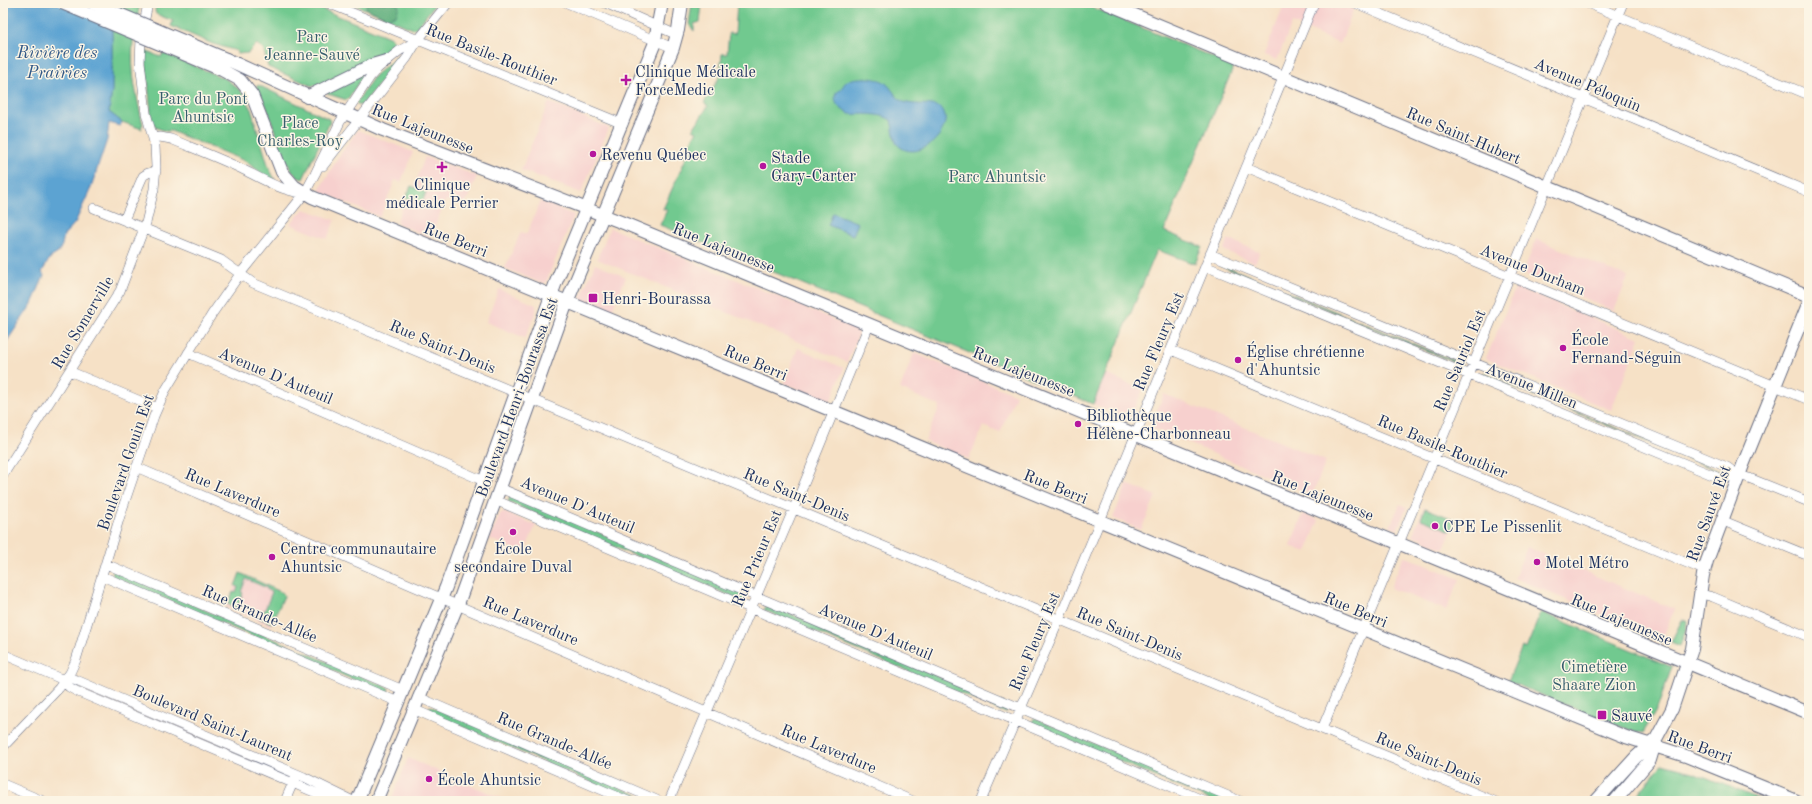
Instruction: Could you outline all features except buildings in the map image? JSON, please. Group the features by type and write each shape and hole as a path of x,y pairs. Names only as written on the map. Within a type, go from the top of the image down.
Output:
{"main road":[{"path":"62,3 224,65"},
{"path":"92,3 224,65"},
{"name":"Boulevard Henri-Bourassa Est","path":"357,801 441,598 552,296 656,40 662,3"},
{"name":"Boulevard Henri-Bourassa Est","path":"376,801 458,604 567,302 673,48 677,35 682,3"},
{"name":"Rue Saint-Hubert","path":"1106,3 1809,296"},
{"path":"307,97 372,65 386,61"},
{"name":"Rue Lajeunesse","path":"224,65 307,97 391,134 587,209 1809,713"},
{"name":"Rue Berri","path":"224,65 252,94 280,167 292,184 305,193 1626,738 1653,743 1797,801"},
{"name":"Rue Sauvé Est","path":"1615,801 1650,760 1653,743 1672,709 1688,664 1695,637 1704,570 1738,475 1809,302"},
{"name":"Rue Sauvé Est","path":"1596,801 1636,757 1653,743"}],"street":[{"name":"Rue Somerville","path":"3,475 120,291 152,203 156,172 156,153 146,114 140,62 141,39 148,3"},
{"name":"Rue Basile-Routhier","path":"328,3 622,124"},
{"name":"Boulevard Gouin Est","path":"316,174 408,57 418,40 448,3"},
{"path":"567,3 588,7 673,48"},
{"path":"605,3 659,25 677,35"},
{"name":"Rue Fleury Est","path":"981,801 1022,709 1314,3"},
{"name":"Avenue Péloquin","path":"1355,3 1809,192"},
{"path":"1587,3 1809,95"},
{"name":"Rue Sauriol Est","path":"1322,729 1546,187 1624,3"},
{"name":"Boulevard Gouin Est","path":"3,747 63,680 80,651 136,467 157,408 188,353 212,314 240,274 305,193 316,174 345,114 372,74 399,51 418,40"},
{"name":"Rue Berri","path":"153,138 160,137 171,139 241,168 288,191 305,193"},
{"name":"Avenue Durham","path":"1246,167 1809,400"},
{"path":"124,220 143,176 148,173 156,172"},
{"name":"Rue Saint-Denis","path":"94,208 221,260 253,283 1494,801"},
{"name":"Avenue Millen","path":"1210,254 1726,467 1738,475 1809,502"},
{"name":"Avenue Millen","path":"1205,266 1722,479 1738,475"},
{"name":"Rue Prieur Est","path":"669,801 751,609 869,325"},
{"name":"Rue Basile-Routhier","path":"1171,350 1704,570"},
{"name":"Avenue D'Auteuil","path":"188,353 484,481"},
{"path":"69,371 157,408"},
{"name":"Rue Laverdure","path":"136,467 458,604 913,801"},
{"name":"Avenue D'Auteuil","path":"500,488 1240,801"},
{"name":"Avenue D'Auteuil","path":"495,500 1205,801"},
{"path":"1721,520 1809,556"},
{"name":"Rue Grande-Allée","path":"106,564 403,690"},
{"name":"Rue Grande-Allée","path":"102,576 398,702"},
{"path":"1701,594 1712,597 1809,637"},
{"name":"Boulevard Saint-Laurent","path":"3,654 63,680 69,687 82,694 334,801"},
{"name":"Boulevard Saint-Laurent","path":"63,680 74,679 297,774 353,801"},
{"name":"Rue Grande-Allée","path":"418,697 658,801"},
{"name":"Rue Grande-Allée","path":"413,709 628,801"},
{"path":"285,801 297,774"},
{"path":"3,784 43,801"}],"shaded area":[{"path":"1285,3 1356,3 1340,44 1292,23 1277,60 1264,55"},
{"path":"549,102 609,128 581,193 521,170"},
{"path":"358,130 413,152 401,182 395,180 380,217 319,190 339,156"},
{"path":"425,157 477,176 464,207 446,200 430,237 396,223 411,186 414,187"},
{"path":"540,201 574,215 546,282 543,284 505,268 521,232 527,234"},
{"path":"304,209 335,220 327,239 290,224"},
{"path":"610,228 854,328 859,333 847,362 597,259"},
{"path":"1228,239 1260,252 1255,263 1225,251 1224,249"},
{"name":"École Fernand-Séguin","path":"1536,239 1628,277 1614,311 1523,273"},
{"path":"595,264 626,277 611,312 580,299"},
{"name":"École Fernand-Séguin","path":"1517,288 1640,338 1611,410 1486,358 1515,289"},
{"path":"499,289 536,305 536,311 525,338 486,322"},
{"path":"798,348 844,368 831,400 826,400 784,383"},
{"path":"914,353 1016,395 1000,433 983,426 969,459 925,441 940,406 900,389"},
{"path":"1106,374 1143,390 1129,419 1093,404"},
{"path":"1164,394 1326,461 1312,495 1150,427"},
{"path":"1127,484 1156,496 1141,530 1113,518"},
{"path":"1400,504 1407,507 1397,530 1390,527"},
{"name":"CPE Le Pissenlit","path":"1424,507 1456,520 1444,549 1422,540 1422,538 1412,536"},
{"name":"École secondaire Duval","path":"503,512 536,525 524,553 490,539 500,514"},
{"path":"1303,514 1319,520 1306,552 1290,546"},
{"path":"1527,547 1674,609 1663,638 1658,638 1514,578"},
{"path":"1404,556 1460,579 1446,610 1390,588"},
{"path":"240,573 283,593 284,596 271,626 226,607"},
{"name":"École Ahuntsic","path":"408,758 508,801 391,801"}],"green space":[{"path":"112,3 140,3 132,53 132,64 138,105 143,125 141,126 142,129 122,122 109,112 112,89"},
{"name":"Parc Jeanne-Sauvé","path":"156,3 307,3 389,37 393,40 393,44 386,51 324,83 312,86 268,67 264,51 257,44 248,53 237,54 237,51 213,44 171,26 173,21 156,14"},
{"path":"351,3 436,3 418,26 413,29"},
{"path":"367,3 395,3 399,6 396,15 388,18 366,9"},
{"path":"692,3 702,3 700,22 694,24 694,31 689,24"},
{"name":"Parc Ahuntsic","path":"737,3 1082,3 1234,66 1164,231 1202,247 1195,264 1157,250 1093,404 660,225 667,210 663,209 687,156 683,155 697,131 693,129 708,106 704,103 720,76 722,54 727,54 729,33 735,34"},
{"name":"Parc du Pont Ahuntsic","path":"145,51 161,57 163,53 226,79 241,91 250,106 269,168 275,180 264,175 245,161 171,131 165,131 155,127 154,123 152,123"},
{"path":"400,55 402,57 361,106 356,103 375,75"},
{"path":"361,75 363,76 347,100 328,94 327,92"},
{"name":"Place Charles-Roy","path":"258,85 329,119 330,122 303,179 297,177 284,156 267,109 256,87"},
{"path":"411,186 426,192 422,203 406,198"},
{"path":"1220,264 1462,364 1461,365 1219,265"},
{"path":"1483,373 1721,471 1721,472 1482,374"},
{"path":"511,495 746,595 743,601 508,502"},
{"path":"1425,508 1456,520 1451,531 1421,519"},
{"path":"113,571 389,688 387,694 112,576"},
{"path":"240,573 283,593 284,596 272,623 259,618 262,612 264,612 272,592 267,590 267,588 246,579 241,592 243,593 237,608 228,604 233,592 236,593 238,587 235,586"},
{"path":"767,604 1008,706 1006,713 764,610"},
{"name":"Cimetière Shaare Zion","path":"1541,612 1672,667 1657,709 1643,733 1610,723 1508,681 1522,647 1526,649"},
{"path":"1682,620 1687,621 1686,630 1680,646 1671,642"},
{"path":"430,706 651,801 635,801 428,712"},
{"path":"1034,718 1231,801 1213,801 1034,725 1032,722"},
{"path":"1662,764 1693,772 1764,801 1633,801"}],"water":[{"name":"Rivière des Prairies","path":"3,3 112,3 112,90 109,112 122,122 120,126 109,123 107,140 90,190 75,223 64,235 62,245 58,253 50,258 42,272 44,276 32,304 3,347"},
{"path":"860,78 870,78 884,82 898,98 904,102 933,105 940,108 945,115 945,124 941,133 925,148 915,151 905,150 896,143 891,120 886,117 870,114 849,114 839,107 835,96 847,81"},
{"path":"833,213 858,223 853,235 828,225"}],"place":[{"name":"Clinique Médicale ForceMedic","path":"626,80"},
{"name":"Revenu Québec","path":"593,154"},
{"name":"Stade Gary-Carter","path":"763,166"},
{"name":"Clinique médicale Perrier","path":"442,167"},
{"name":"Henri-Bourassa","path":"593,298"},
{"name":"École Fernand-Séguin","path":"1563,348"},
{"name":"Église chrétienne d'Ahuntsic","path":"1238,360"},
{"name":"Bibliothèque Hélène-Charbonneau","path":"1078,424"},
{"name":"CPE Le Pissenlit","path":"1435,526"},
{"name":"École secondaire Duval","path":"513,532"},
{"name":"Centre communautaire Ahuntsic","path":"272,557"},
{"name":"Motel Métro","path":"1537,562"},
{"name":"Sauvé","path":"1602,715"},
{"name":"École Ahuntsic","path":"429,779"}]}
